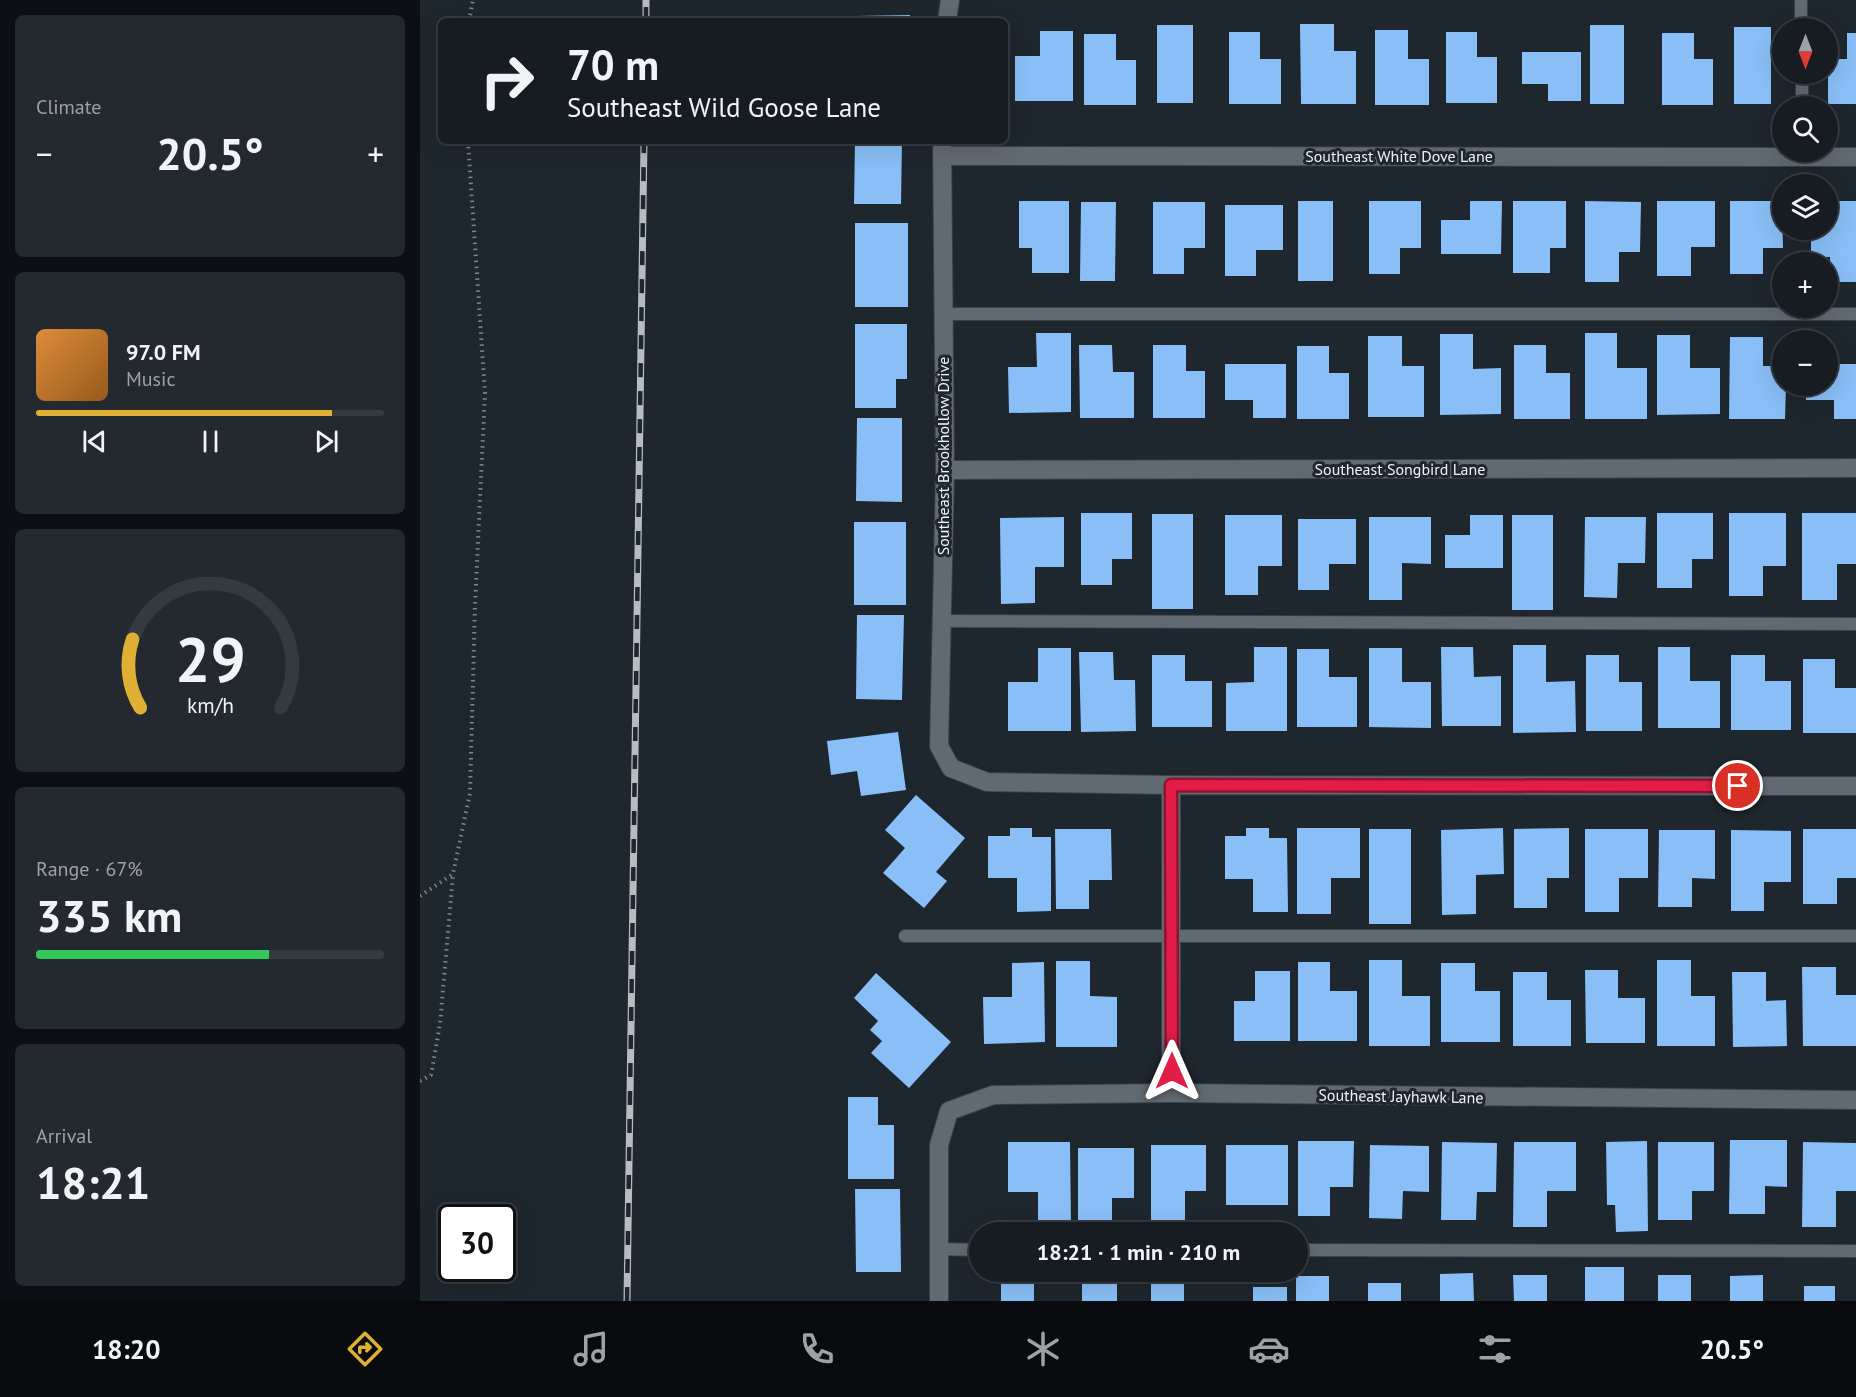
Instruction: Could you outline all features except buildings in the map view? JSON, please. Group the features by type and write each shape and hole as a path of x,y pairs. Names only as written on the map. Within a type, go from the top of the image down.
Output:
{"street":[{"path":"947,18 950,0"},
{"name":"Southeast White Dove Lane","path":"942,148 1772,154"},
{"name":"Southeast Brookhollow Drive","path":"942,148 945,470 939,746 951,768 987,782 1171,785"},
{"name":"Southeast White Dove Lane","path":"1838,156 1856,157"},
{"name":"Southeast Songbird Lane","path":"945,470 1856,468"},
{"path":"1171,1094 1171,785 1856,786"},
{"name":"Southeast Jayhawk Lane","path":"939,1250 939,1145 949,1111 993,1095 1171,1094 1856,1100"},
{"path":"939,1250 939,1301"}],"lane":[{"path":"1801,0 1801,18"},
{"path":"943,314 1856,314"},
{"path":"942,621 1856,624"},
{"path":"905,936 1856,936"},
{"path":"939,1250 969,1250"},
{"path":"1308,1250 1856,1251"}],"path":[{"path":"470,18 473,0"},
{"path":"420,1081 431,1075 440,1024 453,874 470,793 475,605 485,393 468,144"},
{"path":"420,896 453,874"}],"railway":[{"path":"646,0 646,18"},
{"path":"627,1301 644,144"}],"route":[{"path":"1172,1071 1171,785 1738,786"}]}
